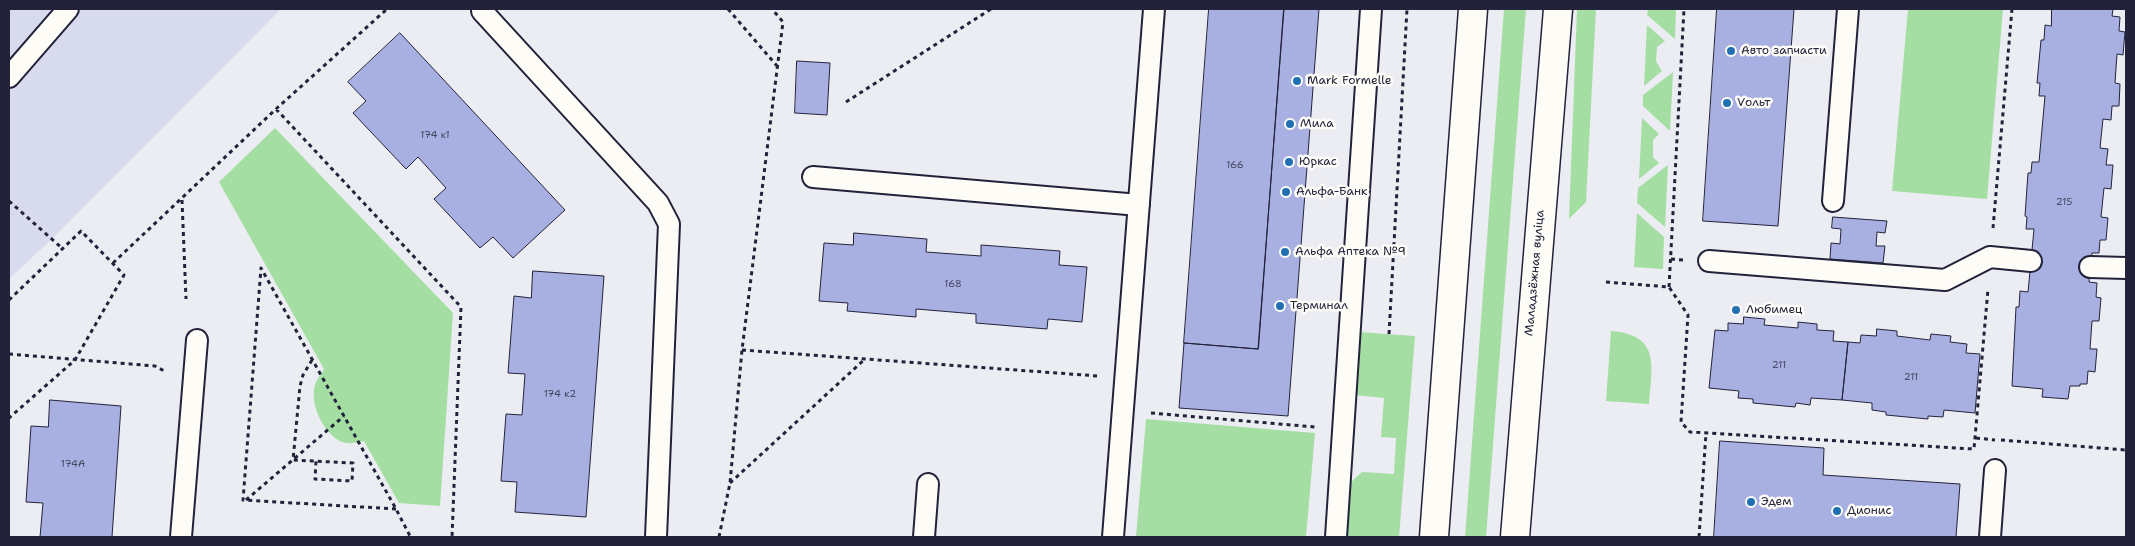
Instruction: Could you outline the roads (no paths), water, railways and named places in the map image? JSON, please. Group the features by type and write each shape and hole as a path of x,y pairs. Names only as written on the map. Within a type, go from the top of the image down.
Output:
{"main road":[{"path":"1434,537 1473,9"},
{"name":"Маладзёжная вуліца","path":"1515,537 1558,9"}],"lane":[{"path":"9,77 68,9"},
{"path":"1113,537 1154,9"},
{"path":"1336,537 1372,9"},
{"path":"1833,202 1848,9"},
{"path":"482,11 658,203 669,224 656,537"},
{"path":"813,177 1139,206"},
{"path":"1709,262 1945,280 1990,257 2031,261"},
{"path":"2090,267 2126,268"},
{"path":"182,537 197,340"},
{"path":"1990,537 1995,470"},
{"path":"924,537 928,484"}],"place":[{"name":"Авто запчасти","path":"1731,51"},
{"name":"Mark Formelle","path":"1297,81"},
{"name":"Vольт","path":"1727,103"},
{"name":"Мила","path":"1290,124"},
{"name":"Юркас","path":"1289,162"},
{"name":"Альфа-Банк","path":"1286,192"},
{"name":"Альфа Аптека №9","path":"1285,252"},
{"name":"Терминал","path":"1280,306"},
{"name":"Любимец","path":"1736,310"},
{"name":"Эдем","path":"1751,502"},
{"name":"Дионис","path":"1837,511"}]}
